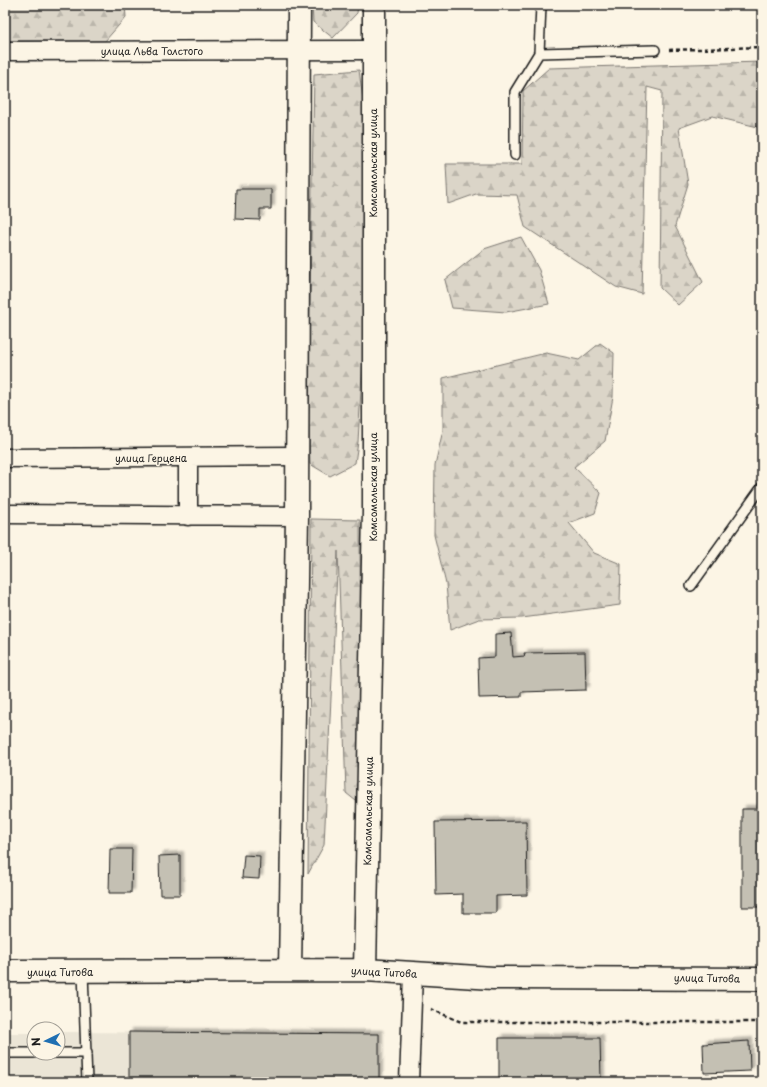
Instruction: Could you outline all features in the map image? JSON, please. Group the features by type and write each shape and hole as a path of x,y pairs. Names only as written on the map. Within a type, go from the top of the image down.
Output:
{"street":[{"path":"290,970 296,516 299,5"},
{"name":"Комсомольская улица","path":"364,970 374,510 374,5"},
{"name":"улица Льва Толстого","path":"5,51 373,50"},
{"name":"улица Герцена","path":"5,458 188,458 296,456"},
{"path":"188,458 188,516"},
{"path":"5,514 296,516"},
{"name":"улица Титова","path":"5,971 83,972 364,970 493,978 762,979"},
{"path":"409,1082 413,974"}],"lane":[{"path":"515,155 515,92 539,54 541,5"},
{"path":"539,54 655,50"},
{"path":"691,586 762,487"},
{"path":"83,972 87,1082"},
{"path":"5,1053 26,1053"},
{"path":"66,1053 87,1053"}],"path":[{"path":"655,50 762,47"},
{"path":"413,1001 461,1022 762,1022"}],"shaded area":[{"path":"66,1032 379,1034 379,1082 5,1082 5,1033 26,1033 26,1061 66,1061"}],"green space":[{"path":"5,5 125,5 126,17 105,41 5,41"},
{"path":"312,5 358,5 357,13 333,38 313,22"},
{"path":"762,62 762,128 712,116 679,128 688,184 675,226 703,282 678,305 660,288 662,91 647,87 642,294 616,287 525,227 517,195 476,194 448,204 446,164 522,164 523,91 549,68"},
{"path":"359,70 364,108 365,320 358,442 355,463 330,476 310,464 308,405 314,74"},
{"path":"521,237 539,270 549,304 506,312 452,308 445,280 484,249"},
{"path":"600,343 614,353 613,397 605,441 574,467 601,493 595,513 569,523 594,553 621,564 620,605 522,618 479,619 450,630 446,584 434,535 435,465 443,430 443,378 546,353 579,360"},
{"path":"311,519 360,520 361,805 346,793 338,551 324,845 308,874"}],"building":[{"path":"715,5 762,5 762,7 715,8"},
{"path":"236,189 271,189 271,209 260,209 260,220 235,219"},
{"path":"511,633 513,657 525,656 524,653 585,652 586,690 521,692 521,697 479,698 478,658 495,657 495,634"},
{"path":"742,809 762,809 762,907 742,907"},
{"path":"526,821 527,895 496,896 496,913 463,913 463,894 436,895 435,822"},
{"path":"110,849 132,849 131,893 109,893"},
{"path":"180,855 180,895 160,895 159,856"},
{"path":"244,855 260,856 259,879 242,878"},
{"path":"129,1032 379,1034 379,1082 129,1082"},
{"path":"499,1038 600,1038 601,1080 499,1080"},
{"path":"749,1041 750,1071 704,1073 703,1044"}]}
